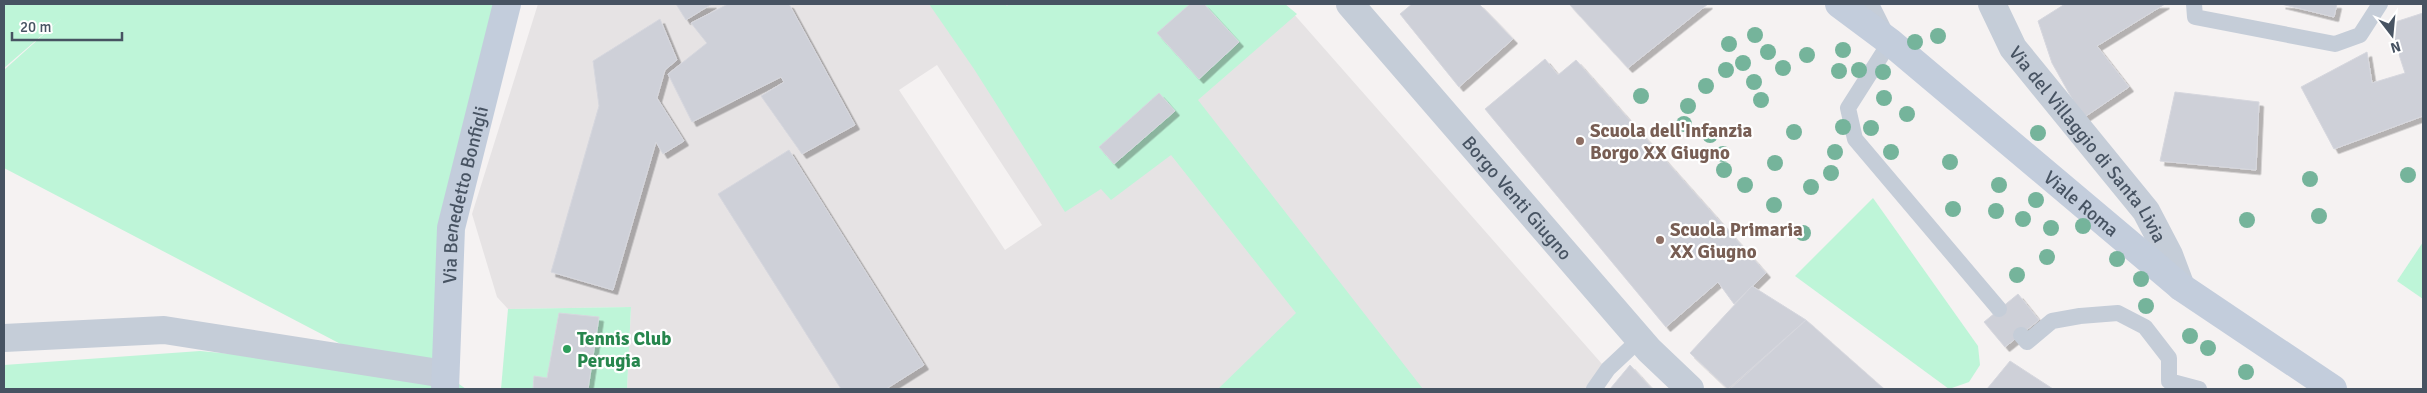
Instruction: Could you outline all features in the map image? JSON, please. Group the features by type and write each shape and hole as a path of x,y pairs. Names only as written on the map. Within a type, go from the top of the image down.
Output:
{"street":[{"name":"Via Benedetto Bonfigli","path":"445,382 451,228 507,4"},
{"name":"Borgo Venti Giugno","path":"1350,4 1640,339 1690,389"},
{"name":"Viale Roma","path":"1839,4 1890,42 2181,287 2333,389"},
{"name":"Via del Villaggio di Santa Livia","path":"1992,4 2013,48 2146,211 2169,255 2181,287"},
{"path":"4,338 164,330 445,382"}],"lane":[{"path":"1871,4 1890,42 1848,108 1855,139 2000,309"},
{"path":"2194,4 2195,17 2335,44 2360,35 2380,4"},
{"path":"2021,335 2027,342 2052,321 2080,316 2118,313 2145,327 2169,358 2169,381 2199,389"},
{"path":"1594,389 1608,369 1640,339"}],"shaded area":[{"path":"538,4 1285,4 1602,364 1587,389 627,389 631,307 508,309 497,297 472,214","holes":["937,65 1042,225 1005,250 899,90"]}],"green space":[{"path":"4,4 507,4 451,228 445,374 466,389 4,389 4,365 200,351 434,373 377,363 4,168 4,70 62,18 4,68"},
{"path":"929,4 1005,4 1007,6 1009,4 1285,4 1297,14 1198,100 1423,389 1218,389 1296,313 1171,155 1111,200 1101,189 1065,212 974,69"},
{"path":"1873,198 1978,346 1980,365 1969,382 1949,389 1795,276"},
{"path":"2423,242 2423,299 2397,281"},
{"name":"Tennis Club Perugia","path":"631,307 627,389 501,389 508,309"}],"building":[{"path":"676,4 712,4 686,20"},
{"path":"728,4 789,4 855,125 802,154 761,96 784,82 781,77 692,122 668,74 707,43 691,23"},
{"path":"1190,4 1204,4 1239,42 1199,79 1157,33"},
{"path":"1412,4 1479,4 1513,39 1459,87 1400,14"},
{"path":"1569,4 1708,4 1628,68"},
{"path":"2065,4 2165,4 2097,46 2129,87 2083,118 2052,63 2038,21"},
{"path":"2281,4 2337,4 2334,17"},
{"path":"2423,13 2423,116 2334,149 2301,87 2367,52 2372,83 2405,73 2389,24"},
{"path":"660,19 677,60 665,70 657,98 684,141 663,154 656,142 613,290 551,272 599,106 593,61"},
{"path":"1545,59 1558,75 1576,60 1766,273 1734,304 1718,282 1666,327 1485,109"},
{"path":"2175,92 2259,102 2256,170 2160,161"},
{"path":"1159,93 1175,111 1114,164 1099,147"},
{"path":"789,150 924,365 886,389 841,389 718,194"},
{"path":"1752,286 1806,320 1728,389 1690,353"},
{"path":"2018,294 2039,320 2005,347 1984,322"},
{"path":"559,313 599,317 588,389 533,389 534,376 547,378"},
{"path":"1806,320 1884,389 1730,389"},
{"path":"2010,361 2053,389 1987,389"},
{"path":"1630,365 1652,389 1610,389"}],"place":[{"name":"Scuola dell'Infanzia Borgo XX Giugno","path":"1580,141"},
{"name":"Scuola Primaria XX Giugno","path":"1660,240"},
{"name":"Tennis Club Perugia","path":"567,349"}]}
